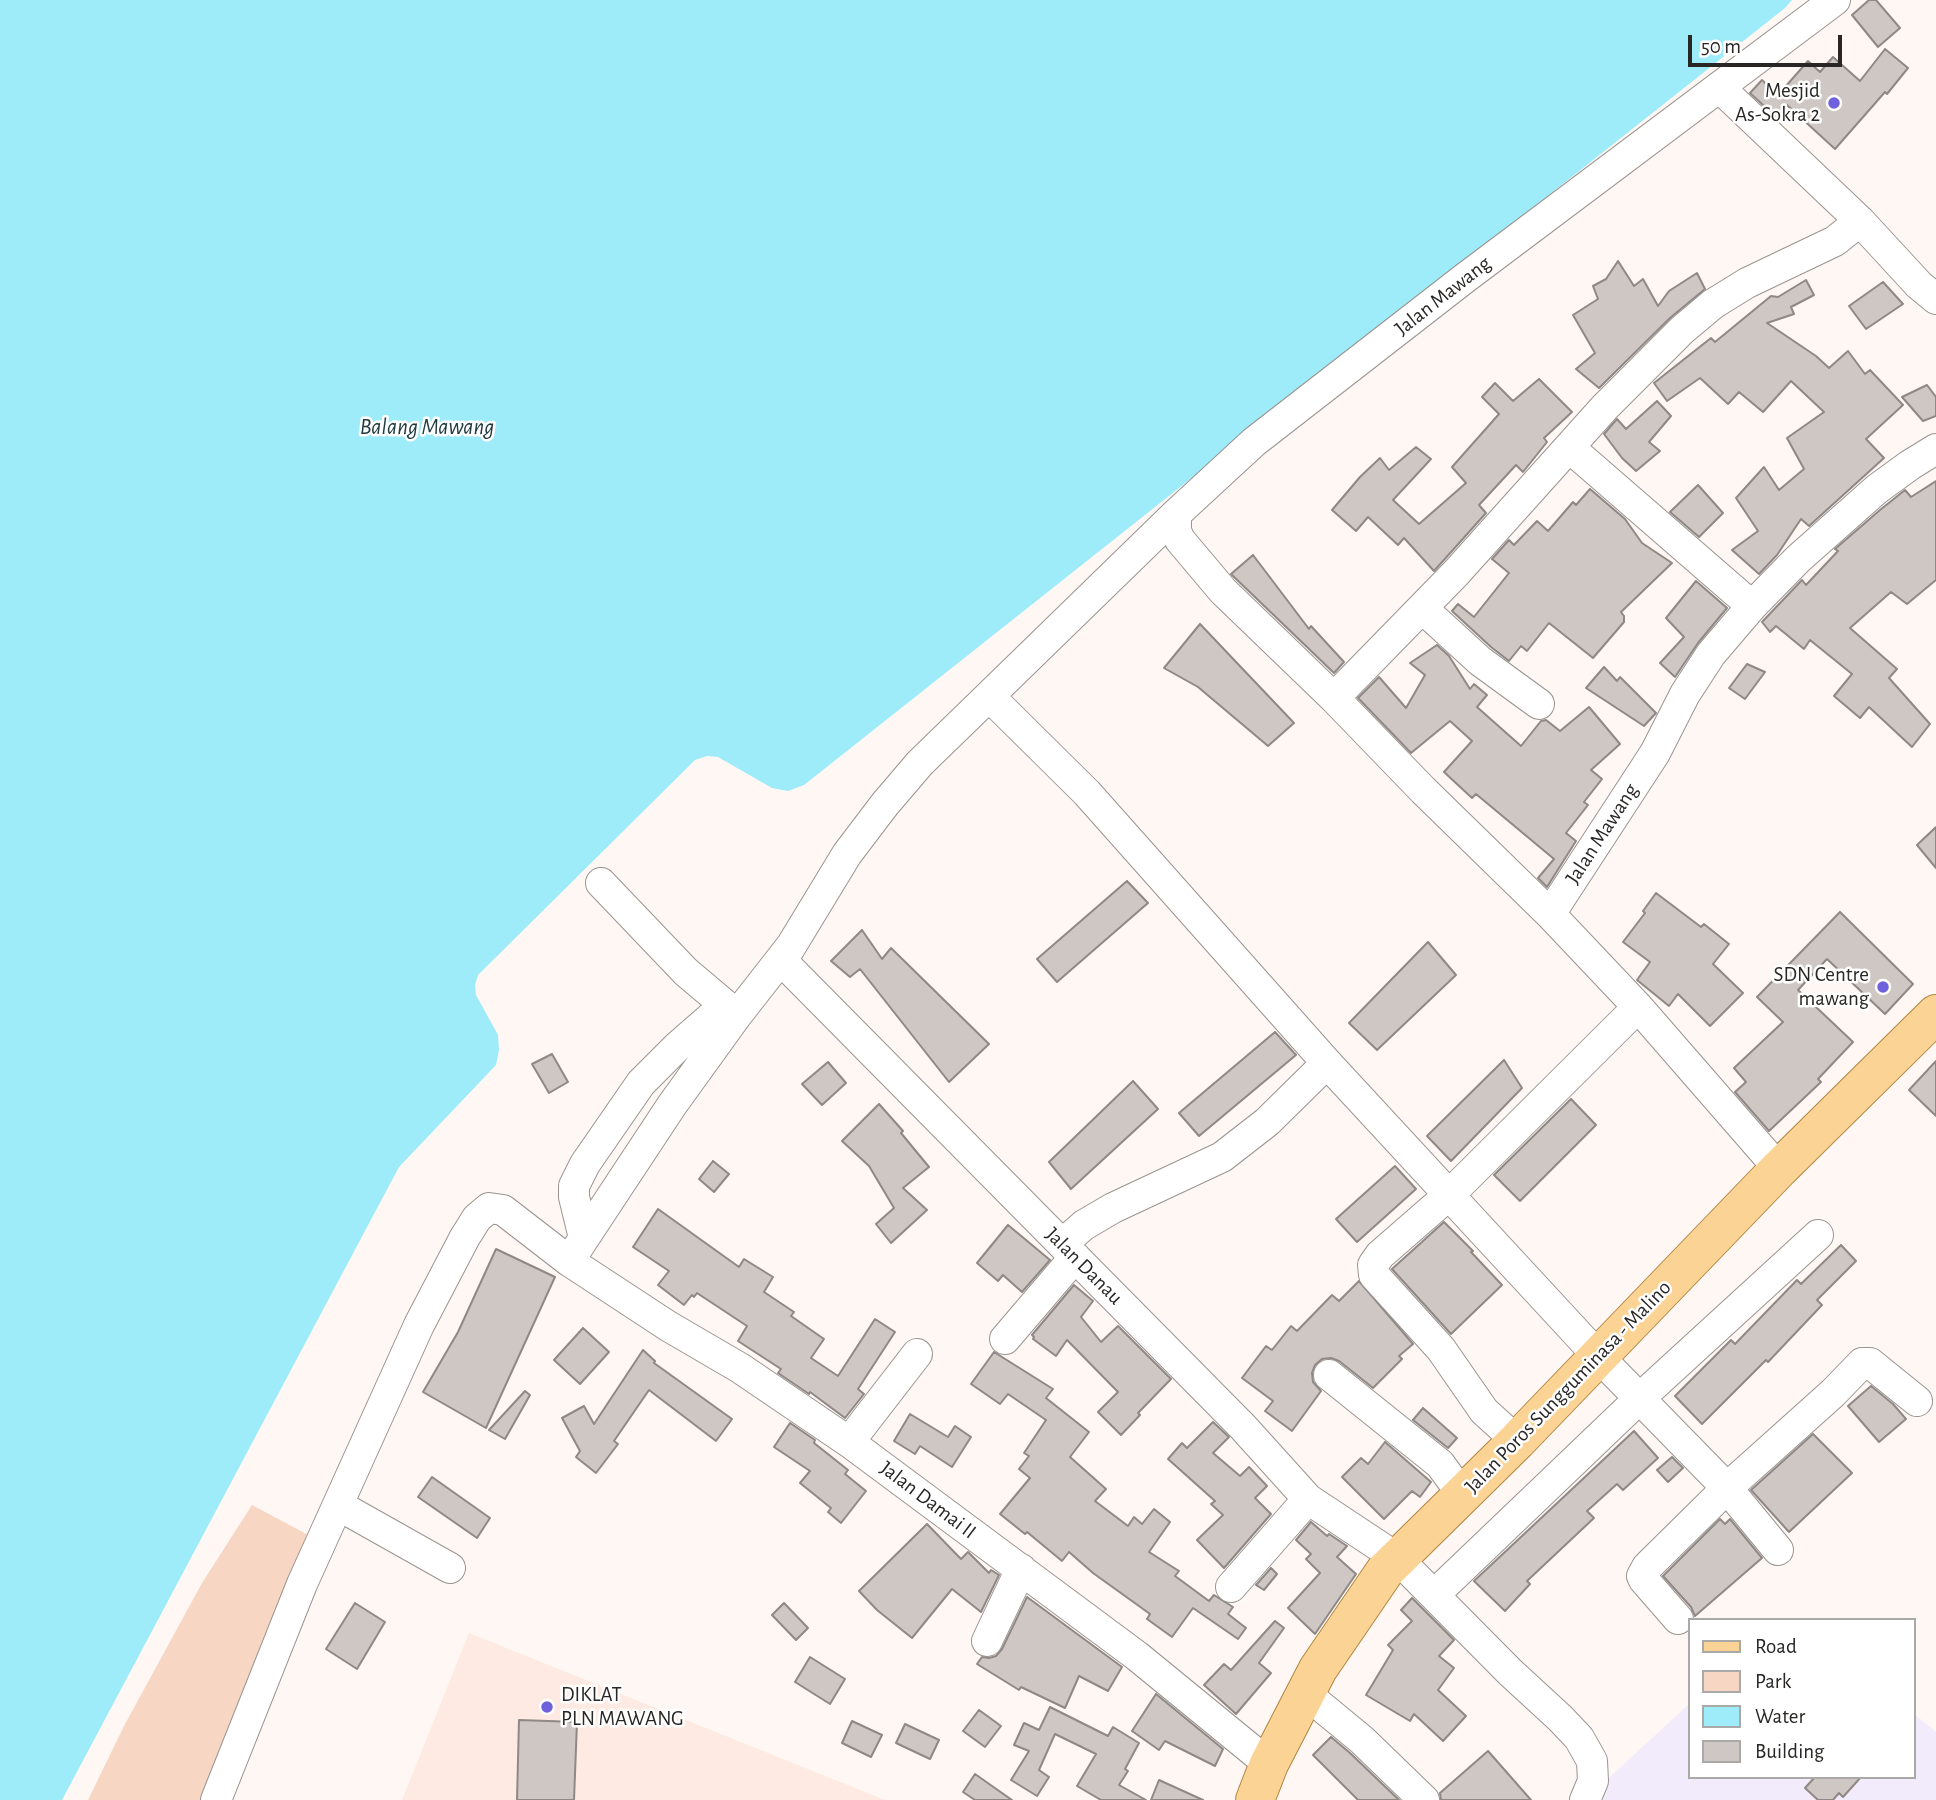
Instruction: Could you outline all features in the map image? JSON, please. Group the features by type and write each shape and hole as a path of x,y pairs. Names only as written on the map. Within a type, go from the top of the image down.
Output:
{"main road":[{"name":"Jalan Poros Sungguminasa - Malino","path":"1255,1800 1269,1764 1318,1669 1385,1571 1517,1441 1779,1169 1932,1026"}],"street":[{"name":"Jalan Mawang","path":"731,1010 787,953 847,854 920,763 1176,514 1254,442 1465,278 1835,0"},
{"path":"1719,87 1860,221 1919,285 1936,299"},
{"path":"1335,698 1422,608 1605,407 1682,330 1713,304 1747,283 1835,241 1860,221"},
{"path":"1570,448 1752,606"},
{"name":"Jalan Mawang","path":"1550,914 1655,752 1685,694 1711,654 1752,606 1798,559 1877,489 1936,449"},
{"path":"1176,514 1176,531 1187,550 1223,591 1335,698 1423,790 1550,914 1638,1007 1779,1169"},
{"path":"1422,608 1480,661 1539,704"},
{"path":"989,696 1087,793 1327,1063 1598,1356 1727,1488 1778,1550"},
{"path":"606,888 686,972 731,1010"},
{"name":"Jalan Danau","path":"787,953 1068,1251 1242,1427 1308,1499 1397,1558 1579,1738 1592,1761 1593,1781 1585,1800"},
{"path":"1517,1441 1484,1411 1441,1349 1372,1272 1373,1265 1380,1255 1450,1194 1638,1007"},
{"path":"577,1249 731,1010"},
{"path":"577,1249 574,1186 585,1164 641,1083 678,1046 731,1010"},
{"path":"1005,1339 1068,1251 1084,1224 1222,1157 1267,1122 1327,1063"},
{"name":"Jalan Damai II","path":"216,1800 302,1584 419,1325 465,1237 477,1218 489,1208 503,1210 577,1249 668,1326 740,1368 849,1442 1137,1657 1269,1764"},
{"path":"1434,1595 1640,1398 1818,1234"},
{"path":"849,1442 917,1354"},
{"path":"1678,1619 1642,1576 1647,1567 1727,1488 1865,1361 1917,1401"},
{"path":"1329,1375 1440,1464 1462,1494"},
{"path":"1231,1587 1308,1499"},
{"path":"338,1505 450,1568"},
{"path":"987,1641 1021,1569"},
{"path":"1305,1693 1362,1740 1424,1800"}],"shaded area":[{"name":"DIKLAT PLN MAWANG","path":"469,1633 885,1800 402,1800"},
{"path":"1688,1705 1688,1779 1915,1779 1915,1715 1936,1732 1936,1800 1585,1800"}],"green space":[{"path":"252,1505 312,1537 208,1800 88,1800 124,1726 202,1583"}],"water":[{"name":"Balang Mawang","path":"0,0 1792,0 804,785 788,791 772,788 718,757 707,756 695,760 478,975 476,995 498,1035 496,1065 399,1167 62,1800 0,1800"}],"building":[{"path":"1869,0 1876,0 1900,28 1878,47 1852,15"},
{"name":"Mesjid As-Sokra 2","path":"1885,49 1908,68 1835,149 1787,105 1776,117 1750,93 1762,80 1778,95 1808,61 1820,72 1833,57 1860,81"},
{"path":"1618,261 1634,286 1643,279 1658,306 1669,291 1697,273 1705,289 1670,318 1599,388 1576,369 1595,353 1573,315 1598,299 1593,286 1606,279"},
{"path":"1806,280 1814,295 1791,307 1794,314 1767,323 1829,368 1848,351 1865,374 1870,370 1903,405 1866,439 1884,458 1809,526 1801,519 1777,555 1759,574 1732,550 1758,531 1736,498 1764,467 1779,490 1804,469 1787,438 1824,412 1791,381 1763,412 1739,392 1728,404 1700,378 1667,401 1654,383 1711,338 1715,342 1771,296 1778,297"},
{"path":"1883,282 1903,304 1866,329 1849,306"},
{"path":"1539,379 1572,412 1544,438 1547,442 1523,472 1516,465 1479,505 1486,513 1434,571 1404,538 1398,545 1368,517 1356,531 1332,510 1380,458 1389,470 1416,447 1431,459 1393,500 1419,524 1466,483 1452,467 1499,414 1482,397 1495,383 1513,401"},
{"path":"1927,385 1936,397 1936,416 1923,421 1902,397"},
{"path":"1657,401 1671,416 1649,442 1660,451 1636,471 1604,434 1617,419 1626,429"},
{"path":"1936,481 1936,580 1907,604 1891,592 1850,628 1897,669 1889,678 1930,724 1912,747 1869,707 1860,718 1834,696 1852,674 1810,640 1804,649 1776,626 1770,632 1762,622 1802,580 1806,585 1838,551 1835,549 1880,510 1905,490 1911,497"},
{"path":"1698,485 1723,513 1699,537 1670,512"},
{"path":"1590,489 1625,519 1642,543 1672,563 1621,612 1624,622 1593,658 1549,623 1527,651 1521,646 1509,661 1452,611 1458,604 1474,617 1509,573 1492,559 1509,540 1514,545 1537,521 1548,531 1573,502 1576,505"},
{"path":"1253,555 1309,629 1311,626 1344,662 1334,673 1231,574"},
{"path":"1696,581 1727,608 1675,677 1660,663 1684,637 1666,618"},
{"path":"1200,624 1294,723 1268,746 1198,687 1164,668"},
{"path":"1437,645 1449,656 1470,689 1474,684 1487,695 1477,707 1521,746 1541,721 1546,720 1560,731 1589,707 1620,744 1591,770 1602,779 1584,802 1588,805 1566,833 1576,841 1547,887 1538,878 1554,859 1476,794 1472,798 1444,772 1472,741 1450,721 1411,753 1358,698 1379,677 1406,708 1425,675 1410,663"},
{"path":"1747,664 1765,672 1745,699 1729,688"},
{"path":"1604,667 1617,681 1620,677 1656,713 1644,726 1586,688"},
{"path":"1936,827 1936,868 1917,845"},
{"path":"1127,881 1148,903 1057,982 1037,959"},
{"path":"1656,893 1729,944 1713,964 1743,993 1710,1026 1678,994 1669,1006 1637,980 1650,962 1623,942"},
{"name":"SDN Centre mawang","path":"1840,912 1913,984 1885,1014 1827,959 1798,990 1853,1042 1818,1079 1821,1082 1769,1131 1735,1092 1746,1082 1734,1068 1783,1022 1757,997"},
{"path":"862,930 882,959 891,948 989,1044 949,1082 860,969 850,977 831,961"},
{"path":"1428,942 1456,975 1377,1050 1349,1023"},
{"path":"1275,1032 1296,1055 1199,1136 1179,1113"},
{"path":"552,1054 568,1082 549,1093 532,1064"},
{"path":"1504,1060 1522,1088 1451,1161 1427,1136"},
{"path":"1936,1061 1936,1116 1909,1090"},
{"path":"828,1062 846,1083 822,1105 802,1084"},
{"path":"1133,1081 1158,1109 1071,1189 1049,1162"},
{"path":"1571,1099 1596,1125 1520,1201 1494,1175"},
{"path":"879,1104 929,1167 903,1188 927,1210 891,1243 876,1224 894,1208 869,1166 842,1141"},
{"path":"713,1161 729,1174 714,1192 699,1179"},
{"path":"1395,1166 1416,1189 1357,1242 1336,1219"},
{"path":"658,1209 739,1267 744,1259 773,1277 764,1292 794,1312 791,1316 824,1339 811,1358 838,1376 875,1319 895,1332 858,1389 864,1394 845,1418 778,1373 781,1369 738,1341 747,1326 697,1293 684,1305 658,1285 669,1271 633,1247"},
{"path":"1444,1222 1502,1285 1451,1334 1392,1269"},
{"path":"1008,1225 1050,1260 1022,1292 1003,1275 998,1281 977,1263"},
{"path":"1841,1245 1856,1261 1817,1300 1822,1305 1768,1362 1766,1360 1702,1424 1675,1396 1731,1340 1735,1344 1797,1280 1801,1284"},
{"path":"496,1249 555,1277 486,1428 423,1392 458,1332"},
{"path":"1359,1281 1413,1344 1399,1356 1402,1359 1373,1388 1339,1361 1322,1359 1315,1365 1312,1373 1313,1382 1321,1391 1292,1431 1265,1411 1273,1401 1242,1378 1266,1346 1272,1350 1291,1326 1297,1331 1332,1295 1339,1301"},
{"path":"1074,1285 1093,1301 1081,1317 1101,1342 1118,1326 1171,1379 1121,1435 1098,1412 1118,1392 1067,1340 1056,1356 1033,1339 1032,1335"},
{"path":"583,1328 609,1352 580,1384 554,1360"},
{"path":"643,1350 654,1363 732,1419 716,1441 649,1390 614,1441 618,1444 596,1473 576,1457 580,1451 562,1418 584,1406 594,1424"},
{"path":"994,1352 1053,1389 1046,1398 1089,1432 1070,1457 1106,1489 1095,1501 1128,1526 1134,1517 1142,1524 1154,1509 1170,1522 1149,1552 1179,1571 1175,1576 1209,1601 1214,1595 1233,1607 1228,1614 1246,1628 1238,1639 1193,1608 1172,1637 1147,1619 1150,1614 1069,1552 1062,1561 1000,1514 1030,1478 1019,1469 1029,1456 1024,1453 1046,1420 1008,1394 1000,1404 971,1384"},
{"path":"1871,1386 1906,1419 1879,1442 1848,1406"},
{"path":"525,1391 530,1395 505,1439 489,1430"},
{"path":"1423,1408 1457,1438 1448,1448 1413,1420"},
{"path":"910,1414 948,1437 955,1426 971,1437 952,1467 920,1446 915,1454 894,1441"},
{"path":"1213,1422 1229,1437 1213,1453 1240,1476 1249,1467 1267,1486 1255,1498 1271,1514 1224,1568 1197,1540 1223,1515 1211,1504 1215,1501 1168,1459 1182,1443 1187,1448"},
{"path":"790,1423 815,1440 814,1443 848,1470 845,1474 866,1491 841,1523 828,1512 831,1508 800,1483 810,1471 774,1447"},
{"path":"1634,1431 1658,1458 1623,1490 1617,1484 1587,1511 1594,1518 1527,1581 1530,1584 1505,1611 1474,1581"},
{"path":"1813,1434 1852,1473 1789,1532 1751,1490"},
{"path":"1385,1442 1431,1482 1420,1497 1412,1491 1384,1519 1342,1477 1361,1458 1368,1464"},
{"path":"1672,1457 1683,1468 1668,1482 1657,1470"},
{"path":"432,1477 490,1518 477,1538 418,1497"},
{"path":"1720,1519 1725,1524 1730,1519 1762,1558 1695,1616 1691,1607 1663,1576"},
{"path":"1311,1522 1327,1536 1329,1534 1347,1546 1337,1557 1356,1574 1315,1634 1288,1608 1320,1573 1306,1559 1311,1554 1296,1540"},
{"path":"927,1524 961,1559 968,1552 989,1573 991,1570 999,1575 981,1612 952,1589 912,1638 877,1610 859,1591"},
{"path":"1271,1568 1277,1574 1264,1590 1256,1585"},
{"path":"1027,1597 1122,1667 1108,1691 1079,1676 1065,1708 1021,1687 1019,1690 977,1664 982,1657 996,1656 1002,1649"},
{"path":"1412,1598 1454,1640 1439,1656 1454,1668 1438,1690 1466,1716 1443,1741 1414,1714 1410,1721 1366,1695 1393,1650 1388,1645 1412,1621 1401,1610"},
{"path":"355,1603 385,1622 357,1669 326,1649"},
{"path":"784,1603 808,1628 796,1640 772,1615"},
{"path":"1275,1621 1284,1628 1259,1663 1271,1673 1236,1714 1204,1685 1224,1664 1231,1670"},
{"path":"810,1657 845,1679 830,1704 795,1682"},
{"path":"1156,1694 1223,1749 1215,1766 1165,1741 1159,1750 1132,1731"},
{"path":"1050,1707 1108,1736 1113,1727 1139,1743 1125,1769 1128,1771 1119,1785 1146,1800 1101,1800 1077,1786 1096,1754 1055,1734 1039,1770 1049,1777 1037,1796 1011,1780 1029,1751 1014,1745 1024,1723 1039,1730"},
{"path":"979,1710 1001,1726 985,1747 963,1731"},
{"path":"519,1720 577,1722 574,1800 517,1800"},
{"path":"852,1721 882,1735 871,1757 842,1743"},
{"path":"905,1724 939,1740 930,1759 896,1743"},
{"path":"1331,1737 1399,1800 1358,1800 1313,1755"},
{"path":"1488,1751 1531,1800 1441,1800 1440,1793"},
{"path":"975,1774 1012,1800 975,1800 963,1792"},
{"path":"1813,1779 1859,1779 1843,1797 1839,1793 1833,1800 1818,1800 1805,1788"},
{"path":"1159,1780 1203,1800 1151,1800"}],"place":[{"name":"Mesjid As-Sokra 2","path":"1834,103"},
{"name":"SDN Centre mawang","path":"1883,987"},
{"name":"DIKLAT PLN MAWANG","path":"547,1707"}]}
